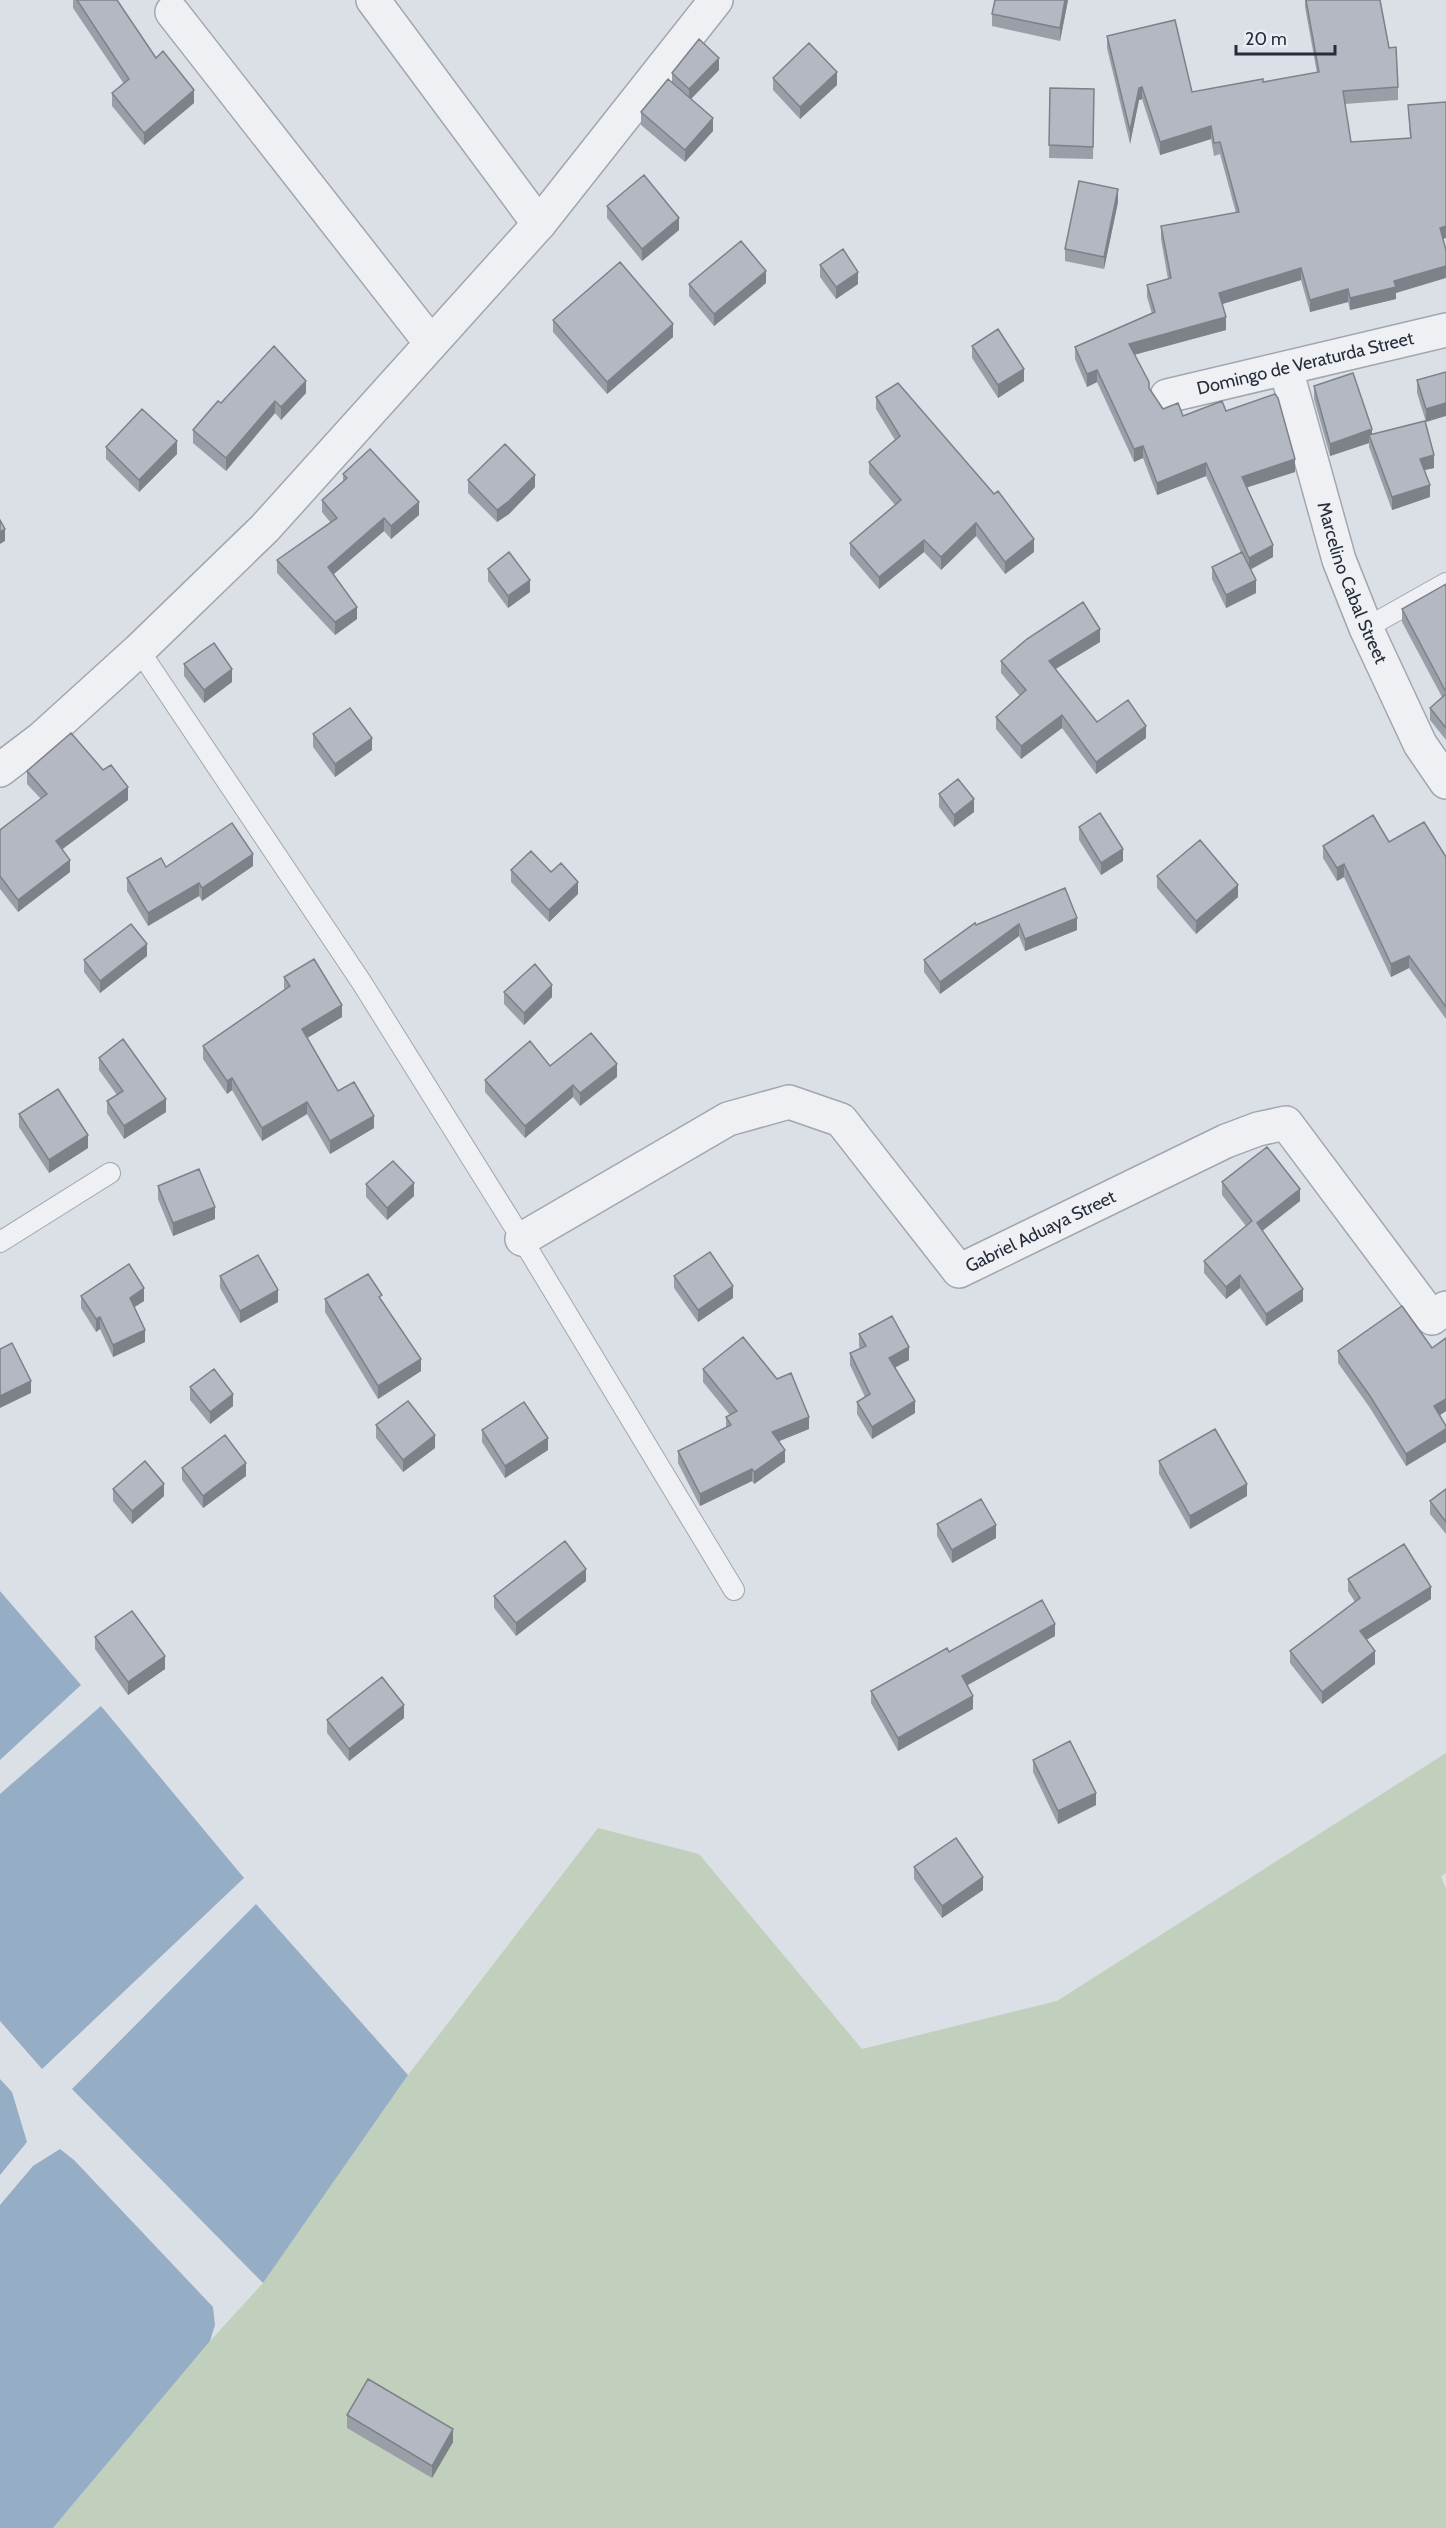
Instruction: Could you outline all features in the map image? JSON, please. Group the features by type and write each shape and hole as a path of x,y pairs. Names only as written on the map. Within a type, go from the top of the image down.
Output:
{"street":[{"path":"373,0 539,224"},
{"path":"0,770 42,738 139,650 265,528 539,224 716,0"},
{"path":"172,12 431,343"},
{"name":"Domingo de Veraturda Street","path":"1167,396 1446,330"},
{"name":"Marcelino Cabal Street","path":"1286,369 1339,560 1366,628 1420,744 1446,782"},
{"name":"Gabriel Aduaya Street","path":"522,1239 728,1119 789,1102 841,1120 959,1271 1226,1141 1258,1129 1286,1123 1432,1318 1446,1308"}],"lane":[{"path":"1366,628 1446,583"},
{"path":"139,650 362,983 522,1239 734,1590"},
{"path":"0,1242 110,1173"}],"green space":[{"path":"1446,1753 1446,1873 1441,1876 1446,1889 1446,2528 53,2528 210,2341 263,2283 408,2075 598,1828 699,1854 862,2049 1057,2001"}],"water":[{"path":"0,1591 81,1685 0,1760"},
{"path":"101,1706 244,1878 42,2069 0,2021 0,1794"},
{"path":"256,1904 408,2075 263,2283 72,2089"},
{"path":"0,2079 12,2092 27,2142 0,2175"},
{"path":"60,2149 74,2160 213,2307 215,2325 210,2341 53,2528 0,2528 0,2205 33,2166"}],"building":[{"path":"77,0 117,0 156,58 163,51 194,90 144,133 112,93 129,79"},
{"path":"995,0 1065,0 1060,28 992,14"},
{"path":"1306,0 1380,0 1389,48 1396,47 1398,87 1343,91 1351,142 1411,138 1408,105 1446,102 1446,226 1440,228 1446,250 1446,266 1394,281 1396,287 1350,298 1348,289 1310,300 1301,268 1219,293 1226,317 1129,344 1149,382 1149,388 1163,409 1178,403 1183,416 1222,401 1226,411 1275,394 1278,398 1295,459 1242,477 1273,545 1249,558 1206,463 1157,483 1143,446 1134,449 1097,370 1087,374 1075,347 1155,312 1147,285 1171,278 1161,226 1239,212 1220,142 1214,143 1211,126 1160,142 1142,87 1139,88 1130,131 1107,36 1175,20 1192,92 1319,72"},
{"path":"699,39 719,58 689,89 672,73"},
{"path":"809,43 837,72 800,107 773,78"},
{"path":"668,79 713,118 685,150 641,112"},
{"path":"1050,88 1094,89 1093,147 1049,145"},
{"path":"644,175 679,218 642,249 607,206"},
{"path":"1079,181 1118,189 1104,257 1065,249"},
{"path":"741,241 766,271 714,314 689,284"},
{"path":"843,249 858,272 836,287 820,265"},
{"path":"620,262 673,324 607,382 553,320"},
{"path":"998,329 1024,369 998,385 972,346"},
{"path":"274,346 306,381 281,407 275,401 226,458 193,430 218,401 221,403"},
{"path":"1446,372 1446,403 1426,409 1417,380"},
{"path":"1353,373 1372,429 1330,444 1314,386"},
{"path":"898,383 994,494 998,491 1034,539 1005,562 976,523 941,557 924,540 879,577 850,543 901,500 869,462 900,436 876,397"},
{"path":"142,409 177,441 139,480 106,447"},
{"path":"1425,421 1434,455 1420,459 1430,485 1392,497 1369,435"},
{"path":"505,444 535,475 497,510 468,480"},
{"path":"370,449 419,502 391,526 384,518 328,567 357,607 335,622 277,560 337,518 322,500 347,478 343,474"},
{"path":"0,520 5,529 0,532"},
{"path":"509,552 530,580 508,596 488,569"},
{"path":"1242,552 1256,580 1226,595 1212,567"},
{"path":"1446,584 1446,692 1402,609"},
{"path":"1083,602 1100,629 1049,661 1097,722 1128,700 1146,726 1096,762 1062,715 1021,746 996,717 1026,690 1001,661 1027,639"},
{"path":"214,643 232,669 204,690 184,664"},
{"path":"1446,694 1446,728 1430,708"},
{"path":"350,708 372,738 335,764 313,734"},
{"path":"71,733 103,770 111,765 128,787 56,841 70,860 18,900 0,876 0,830 47,794 27,771"},
{"path":"958,779 974,799 954,815 939,794"},
{"path":"1100,813 1123,849 1101,863 1079,827"},
{"path":"1373,815 1389,842 1424,822 1446,857 1446,1007 1409,956 1391,964 1344,864 1337,868 1323,846"},
{"path":"232,823 253,854 202,888 199,883 148,913 127,878 161,858 166,867"},
{"path":"1200,840 1238,885 1196,921 1157,876"},
{"path":"531,851 551,872 561,863 578,882 549,910 511,870"},
{"path":"1065,888 1077,918 1025,939 1019,924 940,982 924,960 975,923 976,925"},
{"path":"131,924 147,944 100,981 84,960"},
{"path":"314,959 342,1005 302,1029 338,1091 354,1082 374,1116 330,1141 307,1102 262,1128 232,1078 227,1081 203,1046 290,986 284,977"},
{"path":"535,964 552,985 524,1013 504,992"},
{"path":"591,1033 617,1064 580,1093 573,1085 525,1126 485,1080 530,1041 550,1066"},
{"path":"123,1039 166,1099 124,1126 107,1101 123,1091 99,1058"},
{"path":"58,1089 88,1135 49,1160 19,1114"},
{"path":"1267,1147 1300,1189 1257,1223 1303,1289 1266,1314 1240,1275 1226,1287 1204,1261 1252,1221 1222,1182"},
{"path":"393,1161 414,1183 387,1208 366,1184"},
{"path":"199,1169 215,1207 173,1223 158,1186"},
{"path":"710,1252 733,1286 698,1310 674,1276"},
{"path":"258,1255 278,1290 240,1311 220,1276"},
{"path":"129,1264 144,1288 130,1298 145,1330 113,1345 100,1317 96,1319 81,1296"},
{"path":"368,1274 382,1295 379,1297 421,1359 378,1386 325,1299"},
{"path":"1402,1306 1432,1348 1446,1338 1446,1399 1434,1406 1446,1429 1406,1454 1370,1396 1338,1351"},
{"path":"892,1316 909,1347 889,1358 915,1401 872,1427 857,1402 870,1394 850,1353 866,1346 859,1334"},
{"path":"743,1337 777,1379 791,1373 809,1417 772,1432 785,1450 754,1472 752,1469 700,1494 678,1451 731,1425 726,1417 737,1411 703,1369"},
{"path":"12,1343 31,1381 0,1396 0,1349"},
{"path":"214,1369 233,1394 210,1412 190,1387"},
{"path":"408,1401 435,1435 403,1460 376,1425"},
{"path":"524,1402 548,1438 505,1466 482,1430"},
{"path":"1215,1429 1247,1484 1190,1516 1159,1461"},
{"path":"225,1435 246,1463 203,1496 182,1468"},
{"path":"145,1461 164,1484 132,1511 113,1489"},
{"path":"1446,1489 1446,1522 1430,1501"},
{"path":"981,1499 996,1525 952,1550 937,1524"},
{"path":"565,1541 586,1569 516,1623 494,1596"},
{"path":"1404,1544 1431,1587 1360,1631 1375,1651 1322,1692 1290,1651 1360,1598 1348,1579"},
{"path":"1042,1600 1055,1624 962,1676 973,1696 898,1738 871,1691 947,1648 949,1652"},
{"path":"132,1611 165,1656 128,1682 95,1637"},
{"path":"382,1677 404,1705 349,1749 327,1720"},
{"path":"1070,1741 1096,1793 1058,1811 1033,1760"},
{"path":"956,1838 983,1877 942,1906 914,1867"},
{"path":"368,2379 453,2429 432,2466 347,2415"}]}
